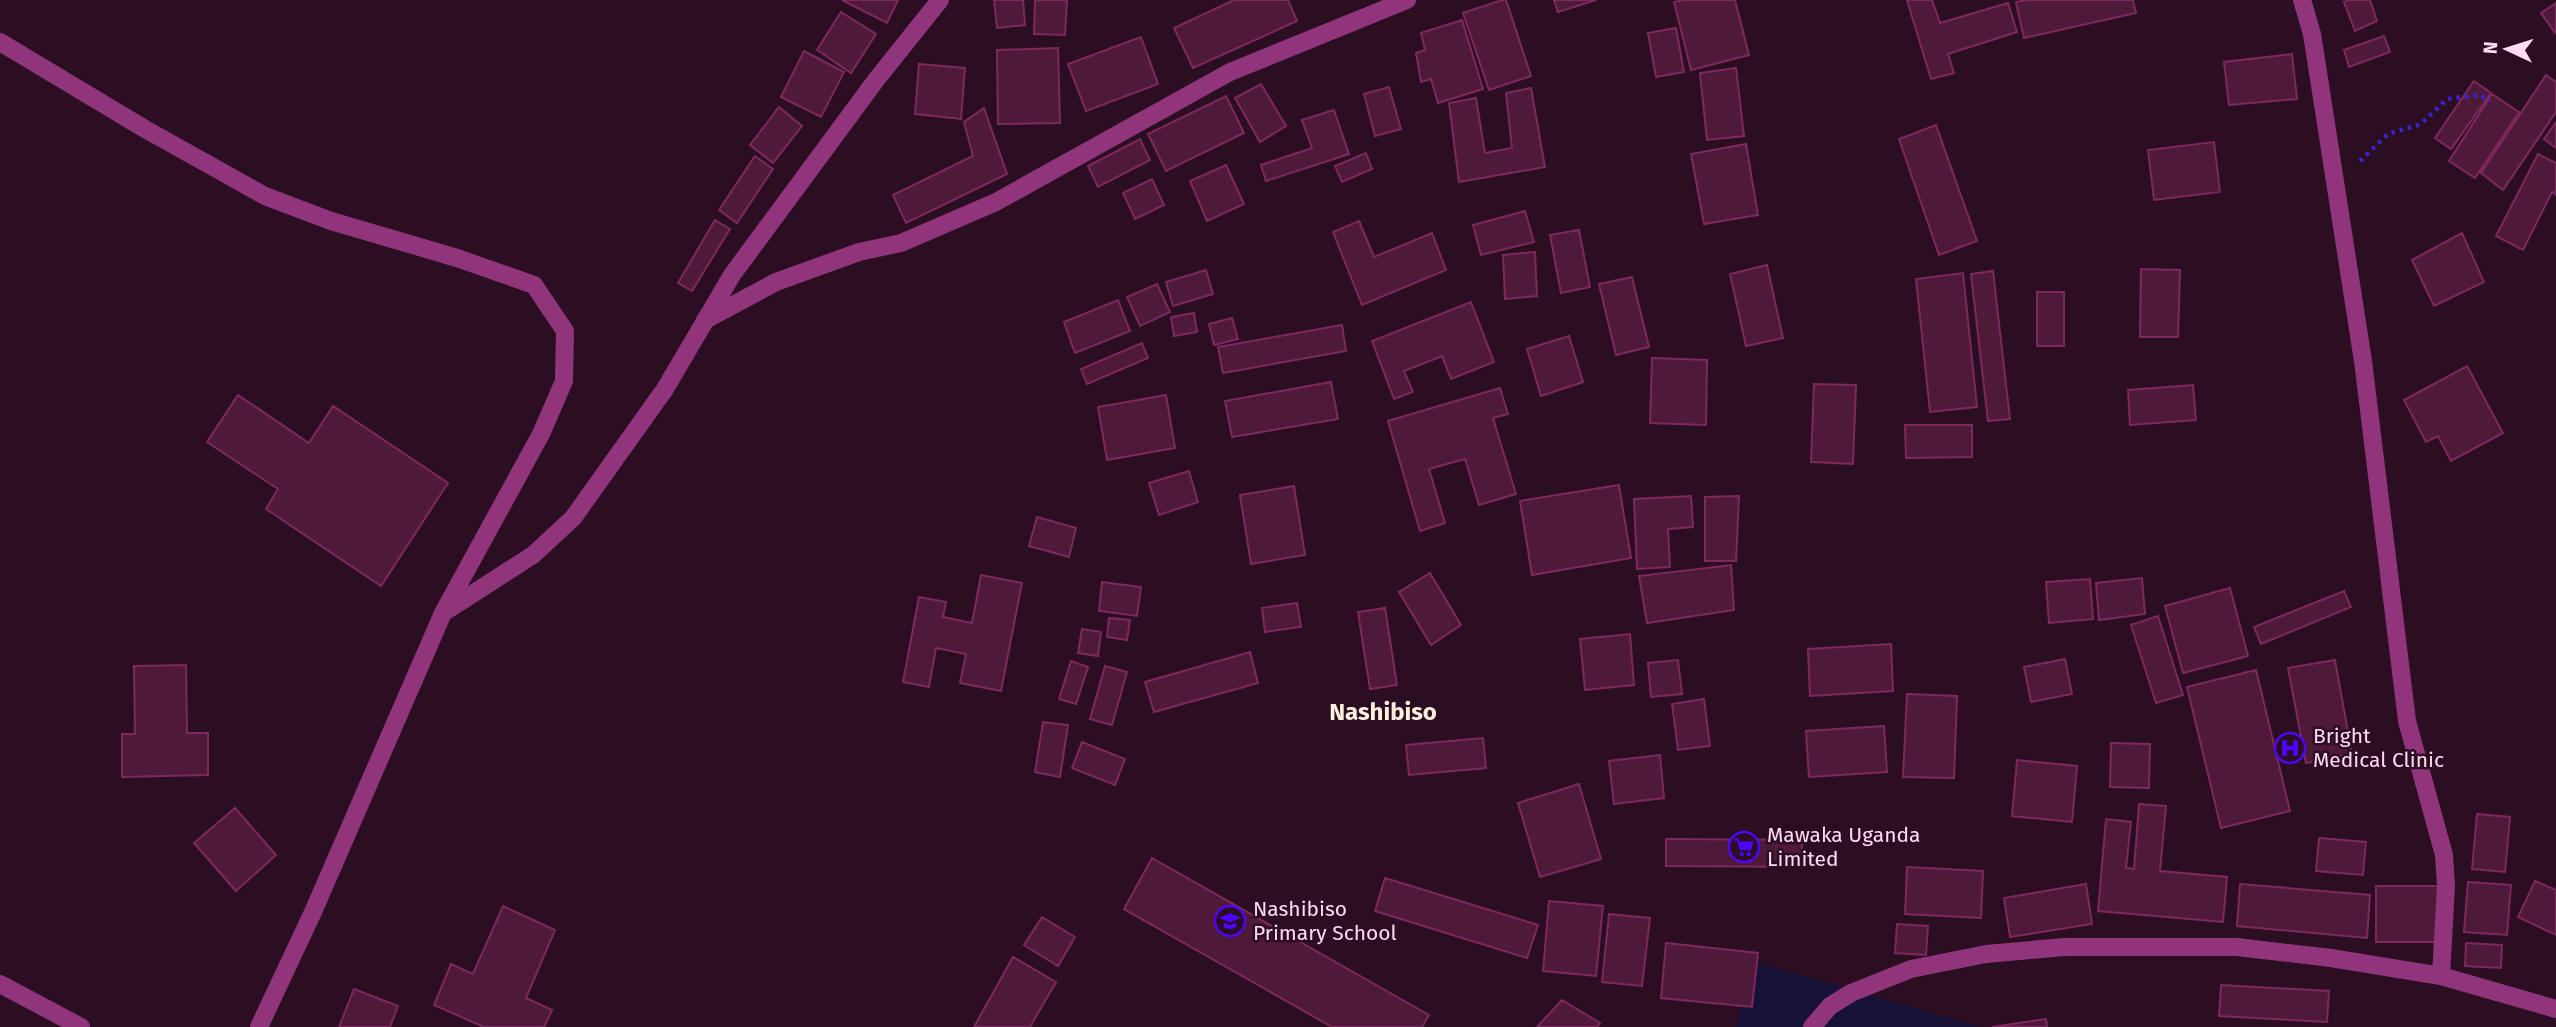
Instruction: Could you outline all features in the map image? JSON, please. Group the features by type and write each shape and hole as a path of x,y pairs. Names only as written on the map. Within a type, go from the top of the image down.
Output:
{"street":[{"path":"443,612 533,555 573,518 665,389 740,265 876,80 940,0"},
{"path":"705,320 776,282 859,251 901,243 996,202 1230,72 1407,0"},
{"path":"2302,0 2312,34 2363,361 2407,721 2444,855 2446,886 2441,976"},
{"path":"0,42 145,130 265,196 331,221 457,258 534,285 565,331 564,382 541,434 443,612 313,912 259,1027"},
{"path":"1812,1027 1830,1006 1851,993 1911,969 1986,954 2051,948 2237,947 2330,958 2441,976 2556,1009"},
{"path":"0,984 80,1027"}],"path":[{"path":"2336,191 2365,154 2388,134 2421,124 2447,99 2480,95 2490,101"}],"shaded area":[{"path":"1751,961 1980,1027 1736,1027"}],"building":[{"path":"842,0 898,0 887,23"},
{"path":"994,0 1023,0 1025,25 997,28"},
{"path":"1035,0 1067,0 1065,35 1034,34"},
{"path":"1234,0 1288,0 1297,21 1193,68 1174,28"},
{"path":"1506,0 1531,76 1489,90 1463,13"},
{"path":"1554,0 1596,0 1558,12"},
{"path":"1735,0 1749,55 1691,70 1674,2"},
{"path":"1907,0 1932,0 1940,23 2008,3 2017,32 1948,54 1954,73 1931,79"},
{"path":"2133,0 2136,13 2024,38 2016,2"},
{"path":"2370,0 2377,21 2355,31 2344,2"},
{"path":"2556,3 2556,32 2555,33 2541,13"},
{"path":"841,12 876,34 851,73 817,50"},
{"path":"1462,20 1483,89 1438,103 1431,79 1421,82 1416,53 1425,50 1421,33"},
{"path":"1676,28 1684,72 1656,77 1648,33"},
{"path":"2384,36 2390,52 2349,67 2344,50"},
{"path":"1141,37 1158,84 1086,111 1068,64"},
{"path":"1058,48 1060,123 998,124 997,50"},
{"path":"804,51 844,72 821,117 781,97"},
{"path":"2292,54 2297,99 2229,105 2224,62"},
{"path":"919,64 965,68 961,119 915,114"},
{"path":"1736,68 1744,136 1707,140 1700,73"},
{"path":"2546,75 2556,82 2556,112 2503,190 2481,173"},
{"path":"2474,81 2491,93 2451,149 2435,138"},
{"path":"1261,84 1286,126 1260,142 1235,98"},
{"path":"1389,87 1401,129 1375,136 1364,94"},
{"path":"1531,88 1545,167 1459,182 1449,103 1476,98 1485,153 1512,148 1506,93"},
{"path":"2492,94 2519,112 2475,178 2449,161"},
{"path":"1226,96 1244,133 1166,171 1148,134"},
{"path":"779,107 802,126 773,163 750,145"},
{"path":"984,108 1007,174 906,223 893,195 973,156 964,122"},
{"path":"1334,110 1349,154 1266,181 1261,165 1312,148 1302,120"},
{"path":"2556,122 2556,148 2544,139"},
{"path":"1936,125 1977,241 1939,255 1899,139"},
{"path":"1140,139 1150,160 1098,187 1088,166"},
{"path":"2214,142 2220,192 2154,200 2148,150"},
{"path":"1746,144 1758,215 1704,224 1691,154"},
{"path":"1366,153 1372,169 1342,182 1335,166"},
{"path":"2538,154 2556,163 2556,195 2552,192 2523,250 2496,236"},
{"path":"755,156 773,169 737,223 719,210"},
{"path":"1226,165 1244,204 1207,221 1190,181"},
{"path":"1152,179 1164,205 1135,219 1123,193"},
{"path":"1525,211 1534,242 1481,255 1473,225"},
{"path":"715,220 730,229 692,291 678,283"},
{"path":"1359,221 1374,257 1432,233 1446,270 1362,305 1333,232"},
{"path":"1579,230 1590,287 1561,293 1550,235"},
{"path":"2462,233 2484,282 2434,306 2412,260"},
{"path":"1535,252 1537,296 1505,299 1503,255"},
{"path":"1767,265 1783,338 1746,346 1730,274"},
{"path":"2141,269 2180,270 2178,337 2140,337"},
{"path":"1206,270 1213,294 1173,306 1166,282"},
{"path":"1993,271 2010,419 1988,421 1971,274"},
{"path":"1963,273 1977,407 1930,412 1916,279"},
{"path":"1632,277 1649,347 1616,355 1599,284"},
{"path":"1157,284 1170,312 1140,326 1127,297"},
{"path":"2037,292 2064,292 2064,346 2037,346"},
{"path":"1118,300 1130,331 1075,353 1064,322"},
{"path":"1471,302 1494,362 1451,379 1442,356 1404,371 1413,392 1394,399 1372,341"},
{"path":"1194,313 1197,332 1174,336 1171,317"},
{"path":"1232,318 1238,339 1214,345 1209,324"},
{"path":"1342,325 1346,351 1223,373 1218,347"},
{"path":"1569,336 1583,382 1541,396 1527,349"},
{"path":"1142,343 1148,358 1087,384 1081,369"},
{"path":"1652,358 1707,360 1706,425 1650,423"},
{"path":"2467,366 2503,433 2451,461 2438,436 2426,442 2404,400"},
{"path":"1331,382 1338,419 1232,437 1225,401"},
{"path":"1814,384 1856,385 1853,464 1811,462"},
{"path":"2193,385 2196,420 2130,425 2128,390"},
{"path":"1500,388 1508,414 1493,418 1516,494 1479,505 1465,459 1429,469 1445,523 1420,531 1388,421"},
{"path":"238,395 309,443 333,406 448,483 381,586 266,509 278,489 207,442"},
{"path":"1166,395 1175,448 1107,460 1098,407"},
{"path":"1905,425 1972,425 1972,457 1906,458"},
{"path":"1189,471 1198,502 1159,515 1149,483"},
{"path":"1619,485 1631,558 1532,575 1520,501"},
{"path":"1294,486 1305,555 1251,564 1240,495"},
{"path":"1691,496 1693,527 1668,529 1670,567 1637,569 1634,499"},
{"path":"1739,496 1736,561 1705,561 1705,497"},
{"path":"1037,517 1076,528 1069,557 1029,546"},
{"path":"1731,565 1734,610 1647,623 1639,576"},
{"path":"1430,573 1461,625 1431,645 1399,592"},
{"path":"981,575 1022,583 1001,691 960,683 966,654 936,648 929,687 903,682 919,597 946,602 943,617 972,623"},
{"path":"2142,578 2145,614 2099,620 2096,583"},
{"path":"2090,579 2093,619 2049,623 2046,582"},
{"path":"1102,582 1141,587 1137,616 1099,611"},
{"path":"2230,588 2248,656 2183,673 2165,606"},
{"path":"2344,591 2351,607 2261,644 2254,627"},
{"path":"1297,603 1301,627 1265,632 1262,608"},
{"path":"1385,608 1397,685 1370,689 1358,612"},
{"path":"2158,616 2183,695 2156,703 2131,625"},
{"path":"1109,618 1130,620 1127,640 1107,637"},
{"path":"1082,629 1101,632 1098,656 1078,653"},
{"path":"1630,634 1634,685 1585,690 1580,639"},
{"path":"1891,644 1893,691 1810,696 1808,649"},
{"path":"1250,652 1258,683 1154,712 1145,682"},
{"path":"2065,659 2072,694 2031,702 2024,667"},
{"path":"1678,660 1682,694 1651,697 1648,663"},
{"path":"2335,660 2352,754 2306,763 2288,668"},
{"path":"1071,661 1088,667 1076,704 1059,699"},
{"path":"186,665 187,733 208,733 208,775 122,777 122,734 135,734 134,666"},
{"path":"1105,666 1127,672 1112,725 1090,719"},
{"path":"2256,670 2290,811 2221,828 2187,687"},
{"path":"1907,694 1957,696 1954,778 1903,777"},
{"path":"1704,699 1710,746 1678,750 1672,704"},
{"path":"1043,722 1068,725 1060,777 1035,772"},
{"path":"1884,726 1887,772 1809,777 1806,731"},
{"path":"1483,738 1486,768 1409,775 1406,745"},
{"path":"1082,742 1125,759 1115,785 1072,768"},
{"path":"2111,743 2150,744 2149,788 2110,787"},
{"path":"1660,755 1664,798 1614,804 1609,761"},
{"path":"2017,760 2077,766 2072,822 2012,816"},
{"path":"1579,784 1601,859 1540,877 1518,803"},
{"path":"2139,804 2166,806 2160,871 2227,877 2223,922 2098,911 2106,819 2131,822 2126,868 2134,869"},
{"path":"235,808 276,855 236,891 194,843"},
{"path":"2477,814 2510,817 2505,872 2472,869"},
{"path":"2319,838 2366,842 2363,875 2316,871"},
{"path":"1666,839 1802,840 1802,867 1666,866"},
{"path":"1152,858 1429,1015 1422,1027 1332,1027 1124,909"},
{"path":"1907,867 1983,871 1981,918 1905,914"},
{"path":"1385,878 1538,925 1527,958 1375,911"},
{"path":"2535,881 2556,890 2556,935 2518,917"},
{"path":"2468,882 2511,885 2507,935 2464,932"},
{"path":"2086,884 2092,924 2010,937 2004,898"},
{"path":"2240,884 2370,895 2367,938 2237,926"},
{"path":"2376,886 2440,886 2440,942 2376,942"},
{"path":"1549,901 1603,906 1596,976 1543,971"},
{"path":"503,906 555,930 526,998 552,1010 544,1027 484,1027 434,1005 451,964 473,974"},
{"path":"1609,914 1650,918 1642,986 1602,982"},
{"path":"1042,917 1075,937 1058,966 1024,945"},
{"path":"1897,924 1928,926 1926,955 1895,953"},
{"path":"1666,943 1758,953 1752,1007 1661,998"},
{"path":"2466,943 2502,945 2501,968 2465,966"},
{"path":"1013,957 1056,982 1030,1027 974,1027"},
{"path":"2221,985 2329,991 2327,1022 2219,1016"},
{"path":"354,989 398,1006 390,1027 339,1027"},
{"path":"1562,1000 1600,1023 1597,1027 1537,1027"},
{"path":"2046,1019 2047,1027 1992,1027"}],"place":[{"name":"Bright Medical Clinic","path":"2290,748"},
{"name":"Mawaka Uganda Limited","path":"1744,847"},
{"name":"Nashibiso Primary School","path":"1230,921"}],"district":[{"name":"Nashibiso","path":"1383,712"}]}
